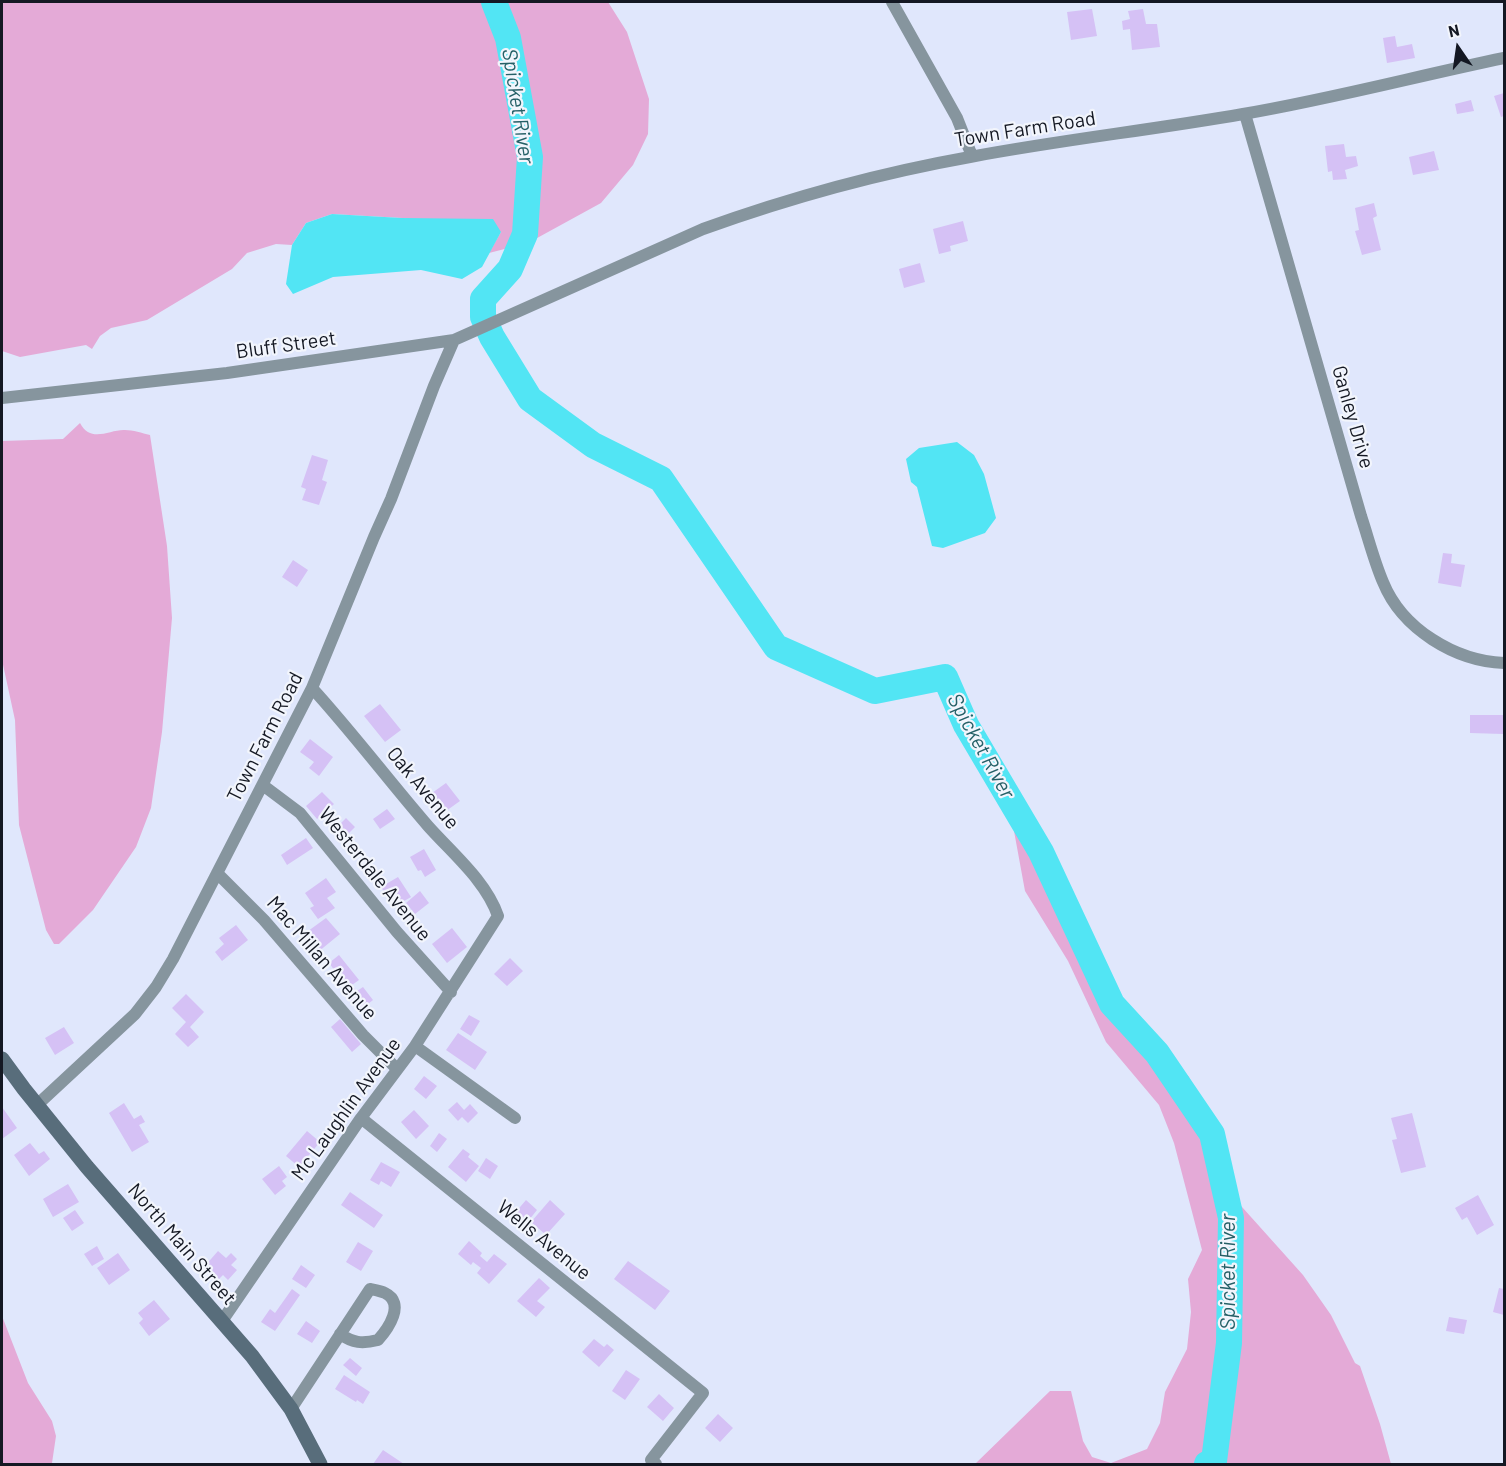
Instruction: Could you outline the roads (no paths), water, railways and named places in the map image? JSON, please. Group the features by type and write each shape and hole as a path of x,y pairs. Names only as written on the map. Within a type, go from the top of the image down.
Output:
{"street":[{"path":"892,2 957,118 972,156"},
{"name":"Town Farm Road","path":"566,290 703,229 837,188 919,167 972,156 1245,114 1504,58"},
{"name":"Ganley Drive","path":"1245,114 1382,582 1390,597 1411,623 1424,634 1468,656 1504,663"},
{"name":"Bluff Street","path":"2,398 227,373 454,340 566,290"},
{"name":"Town Farm Road","path":"37,1105 135,1014 173,959 264,786 312,688 454,340"},
{"name":"Oak Avenue","path":"312,688 471,874 492,900 498,916"},
{"name":"Westerdale Avenue","path":"264,786 300,813 390,924 451,992"},
{"name":"Mac Millan Avenue","path":"217,873 264,920 363,1035 397,1069"},
{"name":"Mc Laughlin Avenue","path":"222,1321 361,1118 415,1046 498,916"},
{"path":"415,1046 515,1118"},
{"name":"North Main Street","path":"2,1059 95,1176 252,1356 291,1409 320,1464"},
{"name":"Wells Avenue","path":"361,1118 703,1393 651,1460 656,1464"},
{"path":"291,1409 340,1334 370,1289 387,1293 393,1301 392,1322 378,1340 358,1343 340,1334"}],"water":[{"path":"332,214 402,218 493,219 501,232 482,267 462,279 421,270 333,277 293,294 286,284 292,245 306,223"},
{"path":"957,442 974,455 984,474 996,518 985,533 943,548 932,546 917,487 911,482 906,459 919,448"}],"waterway":[{"name":"Spicket River","path":"494,2 508,38 530,157 525,234 510,269 483,299 483,317 492,337 530,399 593,445 661,479 776,647 875,691 945,677 966,725 1041,852 1112,1004 1157,1053 1212,1134 1231,1218 1229,1343 1214,1461 1207,1464"}]}
